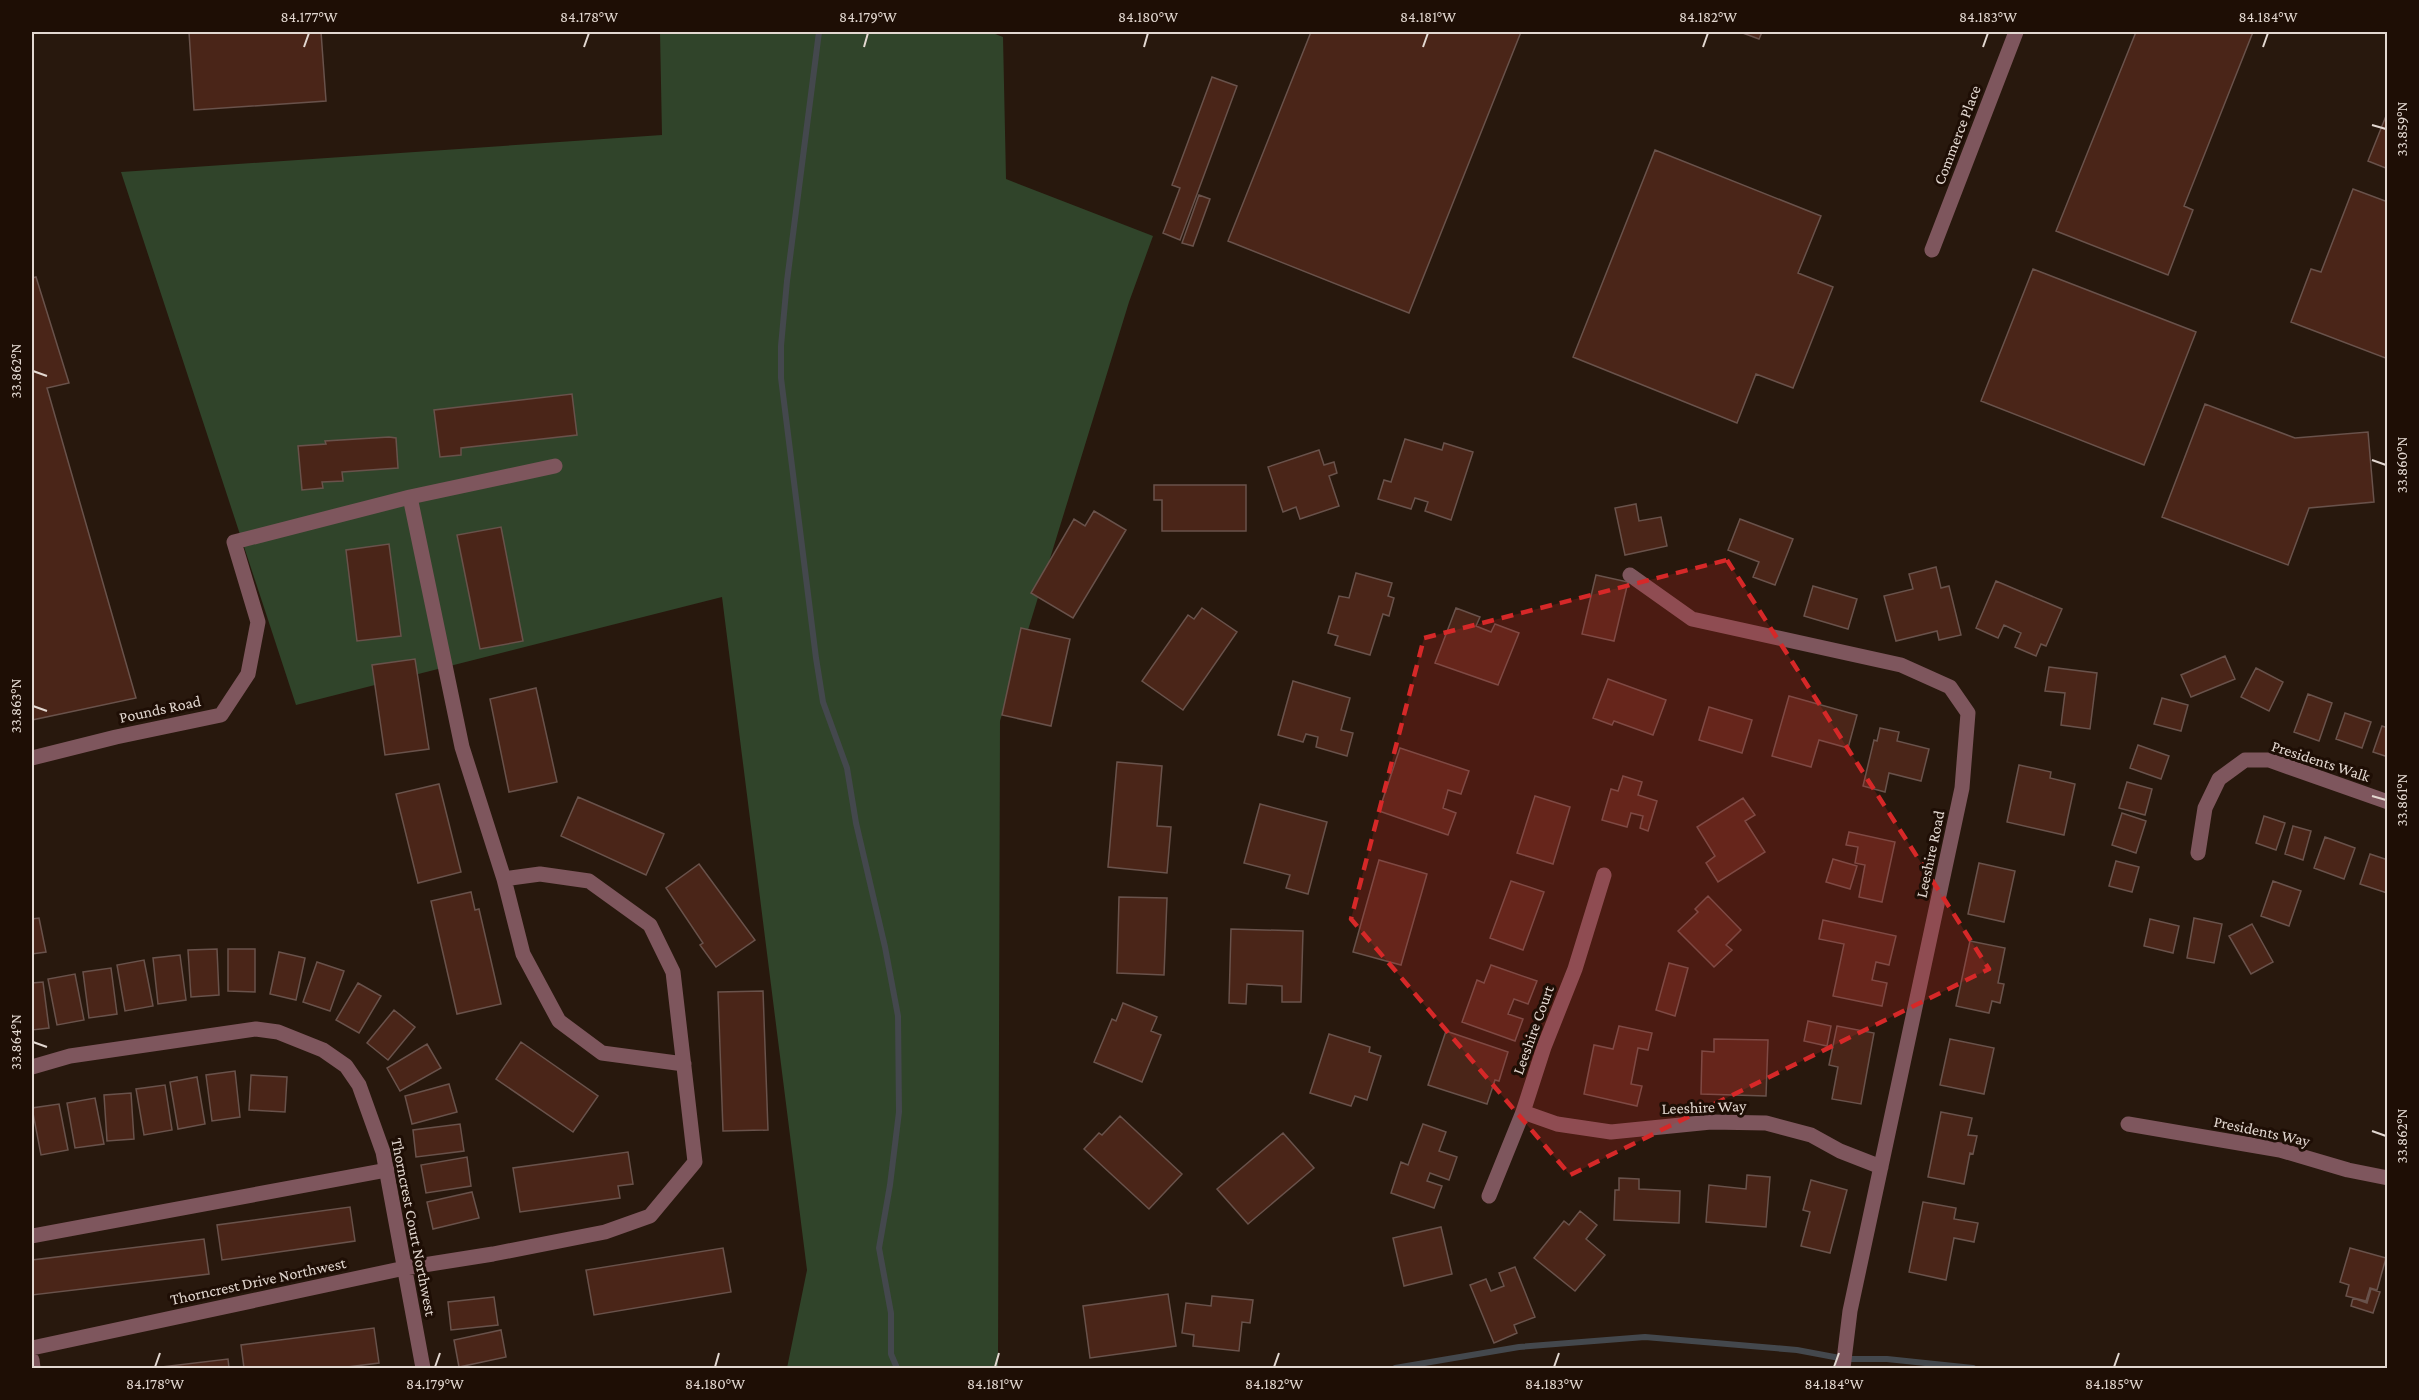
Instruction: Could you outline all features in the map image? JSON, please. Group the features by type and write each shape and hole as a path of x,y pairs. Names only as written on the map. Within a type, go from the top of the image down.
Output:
{"street":[{"name":"Commerce Place","path":"1932,250 2016,32"},
{"path":"555,465 410,497 462,747 504,879 523,954 559,1021 602,1053 684,1064"},
{"name":"Pounds Road","path":"32,758 116,737 221,715 248,674 258,622 234,542 410,497"},
{"name":"Leeshire Road","path":"1630,575 1692,619 1901,665 1950,687 1968,713 1962,788 1850,1311 1844,1368"},
{"name":"Presidents Walk","path":"2198,854 2205,808 2219,779 2245,760 2269,760 2388,802"},
{"name":"Thorncrest Drive Northwest","path":"32,1348 405,1268 606,1232 650,1216 695,1162 673,972 650,925 589,881 540,874 504,879"},
{"name":"Leeshire Court","path":"1489,1196 1523,1112 1544,1047 1575,969 1604,875"},
{"name":"Thorncrest Court Northwest","path":"32,1067 70,1056 256,1029 278,1032 323,1050 346,1066 359,1085 383,1152 423,1368"},
{"name":"Leeshire Way","path":"1523,1112 1557,1124 1611,1132 1711,1122 1766,1123 1811,1135 1840,1151 1881,1167"},
{"name":"Presidents Way","path":"2128,1124 2280,1150 2348,1170 2388,1178"},
{"path":"32,1236 387,1170"},
{"path":"32,1360 33,1368"}],"highlighted area":[{"path":"1727,560 1989,969 1570,1175 1351,919 1424,638"}],"green space":[{"path":"660,32 990,32 1003,37 1006,179 1153,236 1129,302 1000,721 998,1368 787,1368 807,1270 722,597 296,705 121,172 662,135"}],"building":[{"path":"189,32 321,32 326,101 194,110"},
{"path":"1311,32 1521,32 1409,313 1228,241"},
{"path":"1740,32 1762,32 1759,39"},
{"path":"2136,32 2253,32 2184,206 2193,210 2168,275 2056,231"},
{"path":"1212,77 1237,86 1180,240 1163,233 1180,188 1172,185"},
{"path":"2388,111 2388,169 2368,161"},
{"path":"1655,150 1821,216 1798,273 1833,287 1793,388 1756,374 1737,423 1573,357"},
{"path":"2353,189 2388,202 2388,359 2291,322 2311,269 2321,272"},
{"path":"1199,195 1210,199 1193,246 1182,243"},
{"path":"2033,269 2196,332 2144,465 1981,401"},
{"path":"36,277 69,383 47,388 136,698 32,720 32,278"},
{"path":"572,394 577,435 461,448 461,455 440,457 434,410"},
{"path":"2205,404 2295,438 2368,432 2374,502 2309,508 2288,565 2162,517"},
{"path":"396,438 398,468 342,472 343,481 322,482 323,488 302,490 298,446 326,444 325,441"},
{"path":"1405,439 1442,450 1444,443 1473,452 1451,520 1425,511 1428,502 1415,498 1411,509 1378,499 1384,480 1391,482"},
{"path":"1319,450 1324,465 1334,462 1337,473 1329,476 1339,506 1300,519 1296,507 1283,512 1268,467"},
{"path":"1154,485 1246,485 1246,531 1162,531 1162,500 1154,500"},
{"path":"1636,504 1639,521 1661,517 1667,546 1625,555 1615,508"},
{"path":"1094,511 1126,530 1073,618 1031,593 1074,519 1085,526"},
{"path":"1740,519 1793,539 1775,585 1753,577 1759,562 1728,550"},
{"path":"501,527 523,641 480,649 457,535"},
{"path":"389,544 401,636 357,641 346,550"},
{"path":"1936,567 1941,588 1949,586 1961,635 1939,640 1937,631 1896,641 1884,596 1913,589 1909,574"},
{"path":"1356,573 1392,583 1388,596 1394,598 1389,616 1383,614 1370,655 1335,645 1338,636 1328,633 1339,596 1349,598"},
{"path":"1596,575 1628,582 1614,641 1582,634"},
{"path":"1996,581 2062,609 2046,646 2041,644 2036,656 2015,647 2021,633 2004,625 1998,638 1976,628"},
{"path":"1813,586 1857,599 1848,629 1804,616"},
{"path":"1202,608 1237,632 1183,710 1142,681 1188,615 1194,619"},
{"path":"1456,608 1480,617 1476,626 1491,632 1495,624 1519,633 1498,685 1435,663"},
{"path":"1021,628 1070,639 1051,726 1002,715"},
{"path":"2225,656 2235,679 2191,697 2181,675"},
{"path":"415,659 429,749 385,755 372,665"},
{"path":"2049,667 2097,673 2090,729 2061,725 2065,693 2045,691"},
{"path":"2256,668 2283,682 2269,711 2241,697"},
{"path":"1608,679 1666,700 1653,735 1614,721 1612,725 1593,718"},
{"path":"1293,681 1350,698 1341,730 1353,733 1347,756 1316,747 1318,737 1306,734 1303,742 1278,735"},
{"path":"536,688 557,782 509,792 490,699"},
{"path":"2308,694 2332,703 2319,741 2294,732"},
{"path":"1789,696 1857,715 1848,748 1819,740 1811,767 1772,756"},
{"path":"2162,698 2188,705 2181,731 2154,724"},
{"path":"1709,707 1752,720 1742,753 1699,740"},
{"path":"2345,713 2371,722 2362,748 2336,739"},
{"path":"2382,726 2388,728 2388,757 2373,752"},
{"path":"1880,728 1899,732 1897,741 1929,749 1921,781 1889,773 1885,792 1863,786 1874,740 1877,741"},
{"path":"2138,745 2169,756 2161,779 2130,768"},
{"path":"1400,748 1469,771 1461,794 1448,790 1443,808 1456,813 1448,835 1379,811"},
{"path":"1117,762 1162,766 1157,826 1171,827 1167,873 1108,867"},
{"path":"2019,765 2051,772 2050,778 2075,784 2064,835 2007,822"},
{"path":"1623,776 1642,782 1638,795 1657,801 1648,831 1640,828 1643,816 1631,813 1627,827 1602,820 1611,789 1618,791"},
{"path":"2127,782 2152,789 2145,815 2119,808"},
{"path":"439,784 461,872 418,883 396,794"},
{"path":"1535,796 1570,807 1553,864 1517,853"},
{"path":"578,797 664,834 646,875 561,836"},
{"path":"1743,798 1755,815 1745,821 1765,852 1718,882 1706,863 1715,856 1697,827"},
{"path":"1260,804 1327,822 1308,894 1286,888 1290,875 1244,863"},
{"path":"2122,813 2146,821 2136,853 2112,845"},
{"path":"2264,816 2285,823 2276,850 2256,843"},
{"path":"2293,826 2311,831 2303,860 2285,854"},
{"path":"1849,832 1895,842 1882,902 1859,897 1865,865 1855,863 1858,847 1846,845"},
{"path":"2325,837 2355,848 2344,879 2314,868"},
{"path":"2370,854 2388,860 2387,893 2360,884"},
{"path":"1833,859 1857,866 1850,889 1826,882"},
{"path":"1379,860 1427,874 1401,965 1353,952"},
{"path":"2116,861 2139,867 2132,892 2109,886"},
{"path":"1979,863 2015,871 2004,922 1968,914"},
{"path":"699,864 755,940 716,967 700,945 703,943 666,888"},
{"path":"1511,881 1544,892 1523,950 1490,938"},
{"path":"2273,881 2301,891 2289,926 2261,916"},
{"path":"471,892 475,910 479,909 501,1004 457,1014 431,901"},
{"path":"1708,896 1741,930 1726,945 1732,950 1714,967 1678,931 1698,912 1695,909"},
{"path":"1119,897 1167,898 1164,975 1117,973"},
{"path":"39,918 46,952 32,954 32,919"},
{"path":"2194,918 2222,924 2214,963 2187,958"},
{"path":"2150,919 2179,926 2173,953 2144,946"},
{"path":"1823,920 1896,936 1889,965 1876,962 1872,980 1887,983 1882,1006 1833,996 1844,944 1819,939"},
{"path":"2252,924 2273,962 2251,974 2229,936"},
{"path":"1231,929 1303,931 1301,1002 1282,1002 1282,986 1247,984 1246,1004 1229,1003"},
{"path":"1970,941 2005,948 1998,983 2004,984 2000,1003 1992,1001 1989,1013 1956,1006"},
{"path":"217,949 219,995 191,997 188,950"},
{"path":"228,949 255,949 255,992 228,991"},
{"path":"279,952 305,958 296,1000 270,994"},
{"path":"180,955 186,1000 158,1004 153,958"},
{"path":"144,960 153,1006 125,1011 117,965"},
{"path":"317,962 344,971 330,1011 303,1002"},
{"path":"1669,963 1688,968 1675,1016 1656,1010"},
{"path":"1491,965 1537,981 1528,1004 1514,999 1508,1014 1523,1019 1515,1041 1462,1022 1477,980 1484,983"},
{"path":"111,968 117,1014 89,1018 83,972"},
{"path":"75,974 84,1020 57,1025 48,979"},
{"path":"43,982 49,1028 32,1030 32,983"},
{"path":"358,983 381,996 359,1033 336,1020"},
{"path":"763,991 768,1130 723,1131 718,992"},
{"path":"1123,1003 1157,1017 1151,1031 1161,1035 1142,1082 1094,1062 1112,1019 1116,1021"},
{"path":"394,1010 415,1027 388,1060 367,1043"},
{"path":"1808,1021 1831,1026 1827,1046 1804,1041"},
{"path":"1619,1026 1652,1033 1648,1050 1638,1048 1631,1084 1642,1086 1637,1106 1584,1094 1594,1045 1613,1049"},
{"path":"1837,1026 1874,1033 1861,1104 1832,1099 1838,1067 1829,1065"},
{"path":"1446,1031 1508,1052 1499,1081 1495,1080 1487,1104 1428,1085"},
{"path":"1329,1034 1370,1047 1369,1052 1381,1056 1367,1100 1355,1096 1351,1106 1310,1093"},
{"path":"1714,1039 1768,1040 1766,1096 1701,1094 1702,1051 1714,1052"},
{"path":"1950,1039 1994,1048 1984,1094 1940,1085"},
{"path":"521,1042 598,1096 573,1132 496,1079"},
{"path":"427,1044 441,1068 400,1091 387,1068"},
{"path":"235,1071 240,1117 212,1121 206,1075"},
{"path":"251,1075 287,1077 285,1112 249,1110"},
{"path":"197,1077 205,1124 178,1129 170,1082"},
{"path":"449,1084 457,1112 412,1124 405,1096"},
{"path":"165,1085 172,1130 144,1135 136,1089"},
{"path":"131,1093 134,1139 107,1141 104,1095"},
{"path":"95,1098 104,1144 75,1148 67,1103"},
{"path":"59,1104 68,1150 41,1155 32,1108"},
{"path":"1941,1112 1972,1118 1968,1135 1977,1136 1973,1154 1970,1153 1964,1184 1928,1177"},
{"path":"1120,1116 1182,1174 1149,1209 1084,1149 1099,1133 1102,1135"},
{"path":"460,1124 464,1151 416,1157 413,1130"},
{"path":"1423,1124 1446,1132 1439,1151 1457,1157 1449,1180 1430,1173 1427,1181 1442,1186 1434,1208 1391,1193 1401,1162 1408,1165"},
{"path":"1283,1133 1314,1168 1248,1224 1217,1189"},
{"path":"628,1152 633,1184 618,1186 620,1198 520,1212 513,1168"},
{"path":"467,1157 471,1186 426,1193 421,1165"},
{"path":"1747,1175 1770,1177 1766,1227 1706,1222 1709,1185 1746,1189"},
{"path":"1619,1178 1639,1179 1639,1189 1680,1191 1679,1223 1614,1220 1615,1190 1619,1190"},
{"path":"1811,1180 1847,1190 1830,1253 1801,1246 1810,1212 1803,1210"},
{"path":"472,1192 479,1218 433,1229 427,1202"},
{"path":"1923,1202 1956,1208 1954,1219 1978,1223 1974,1242 1954,1238 1946,1280 1909,1272"},
{"path":"350,1207 355,1241 222,1260 217,1225"},
{"path":"1580,1211 1597,1225 1586,1239 1605,1255 1575,1291 1534,1258 1564,1221 1569,1225"},
{"path":"1441,1227 1452,1274 1404,1286 1393,1238"},
{"path":"204,1239 209,1274 32,1295 32,1260"},
{"path":"723,1248 731,1292 594,1315 586,1270"},
{"path":"2350,1248 2386,1258 2377,1290 2370,1288 2366,1301 2346,1296 2349,1285 2340,1282"},
{"path":"1515,1267 1535,1317 1514,1325 1517,1333 1494,1343 1470,1285 1486,1279 1491,1291 1504,1286 1499,1273"},
{"path":"2371,1289 2380,1292 2373,1313 2351,1306 2353,1298 2367,1303"},
{"path":"1168,1294 1176,1346 1090,1358 1083,1306"},
{"path":"1212,1296 1253,1300 1250,1323 1242,1322 1239,1351 1193,1346 1194,1335 1182,1333 1186,1303 1211,1306"},
{"path":"494,1297 498,1325 451,1330 448,1302"},
{"path":"374,1328 379,1363 339,1368 244,1368 241,1345"},
{"path":"501,1330 506,1357 459,1367 454,1340"},
{"path":"228,1359 229,1368 153,1368"}],"waterway":[{"path":"819,32 787,281 781,346 781,378 823,702 847,768 856,823 885,947 898,1016 899,1112 879,1248 891,1313 891,1354 897,1368"},
{"path":"1395,1368 1519,1347 1645,1337 1797,1350 1845,1359 1887,1359 1973,1368"}]}
